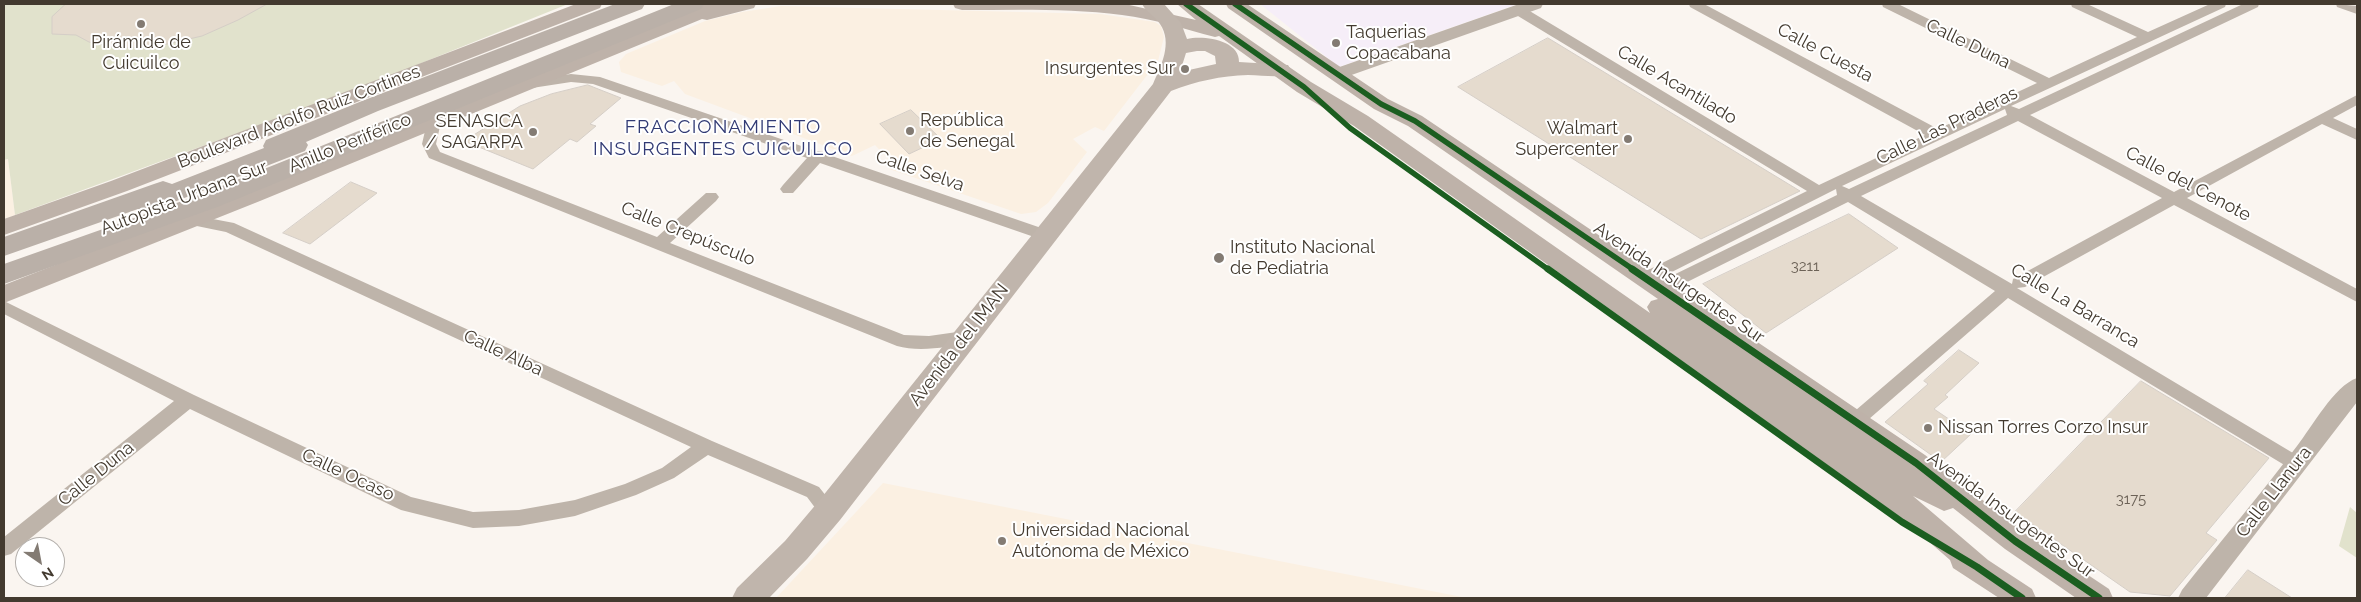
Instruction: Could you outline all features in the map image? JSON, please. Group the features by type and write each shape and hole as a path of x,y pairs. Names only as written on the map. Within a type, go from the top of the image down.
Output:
{"highway":[{"name":"Anillo Periférico","path":"7,243 228,166 370,106 634,4"},
{"name":"Autopista Urbana Sur","path":"7,243 90,226 653,4"},
{"name":"Anillo Periférico","path":"4,274 220,196 681,9"},
{"name":"Autopista Urbana Sur","path":"4,267 681,9"},
{"path":"228,166 550,20"},
{"path":"4,288 40,280"}],"main road":[{"name":"Boulevard Adolfo Ruiz Cortines","path":"7,243 119,186 594,4"},
{"path":"4,294 192,220 522,85 681,9 721,4"},
{"path":"681,9 747,4"},
{"path":"962,4 1096,7 1160,11 1230,35"},
{"path":"1186,4 1304,87 1350,128 1894,517 1977,567 2022,598"},
{"name":"Avenida Insurgentes Sur","path":"1235,4 1381,104 1415,121 1855,421 1916,463 2015,541 2099,598"},
{"name":"Avenida del IMAN","path":"748,598 796,550 821,502 846,490 1163,86 1175,60 1177,48 1175,29 1160,11"},
{"path":"1177,48 1194,44 1211,46 1228,56 1227,69"},
{"name":"Avenida del IMAN","path":"1163,86 1190,75 1227,69 1252,67 1280,70"},
{"name":"Avenida Insurgentes Sur","path":"1381,104 1403,128 1902,477 2015,541"}],"street":[{"path":"1337,74 1535,4"},
{"name":"Calle Cuesta","path":"1695,4 1937,135"},
{"name":"Calle Duna","path":"1888,4 2048,84"},
{"path":"2077,4 2148,37"},
{"name":"Calle Las Praderas","path":"1654,283 1824,188 2220,4"},
{"name":"Calle Las Praderas","path":"1654,283 1850,195 2253,4"},
{"path":"2342,4 2357,10"},
{"name":"Calle Acantilado","path":"1518,10 1824,188"},
{"name":"Calle Selva","path":"522,85 561,79 595,80 819,155 1046,235"},
{"path":"1855,421 2013,286 2357,99"},
{"name":"Calle del Cenote","path":"2001,105 2357,296"},
{"path":"2321,118 2357,135"},
{"name":"Calle Crepúsculo","path":"434,122 429,144 434,156 903,341 930,342 964,338"},
{"path":"788,189 819,155"},
{"name":"Calle La Barranca","path":"1824,188 1850,195 2013,286 2297,464"},
{"path":"659,244 711,197"},
{"name":"Calle Alba","path":"192,220 229,227 706,446 821,502"},
{"name":"Calle Ocaso","path":"4,308 188,400 408,504 473,520 519,518 575,508 630,490 668,473 706,446"},
{"name":"Calle Llanura","path":"2191,598 2357,387"},
{"name":"Calle Duna","path":"4,548 188,400"}],"shaded area":[{"path":"1260,4 1518,4 1339,67"},
{"path":"781,6 1100,14 1155,22 1161,26 1164,37 1158,61 1104,131 1095,127 1073,139 1087,152 1048,203 1036,212 1021,214 889,169 892,163 875,145 852,156 685,94 674,81 662,86 621,72 619,62 626,54 705,21 742,12"},
{"path":"8,159 15,215 4,219 4,160"},
{"name":"Universidad Nacional Autónoma de México","path":"883,483 1467,598 776,598"}],"green space":[{"path":"4,4 568,4 352,91 15,215 8,159 4,160"},
{"path":"2350,507 2357,513 2357,558 2339,546"}],"building":[{"name":"Pirámide de Cuicuilco","path":"66,4 267,4 238,20 202,36 154,47 117,48 89,42 76,35 52,34 52,17"},
{"name":"Walmart Supercenter","path":"1548,38 1800,191 1701,239 1458,87"},
{"name":"SENASICA / SAGARPA","path":"588,85 621,98 590,124 596,126 577,142 570,139 533,169 464,141 520,106 551,94"},
{"name":"República de Senegal","path":"911,110 941,139 909,154 880,124"},
{"path":"351,182 377,193 310,244 283,233"},
{"path":"1849,214 1898,248 1766,333 1703,284"},
{"name":"Nissan Torres Corzo Insur","path":"1959,350 1979,363 1945,395 1948,397 1934,409 1971,434 1941,462 1885,422 1928,384 1924,381"},
{"path":"2141,381 2269,458 2206,533 2217,540 2170,596 2130,592 2015,512"},
{"path":"2248,570 2292,598 2225,598"}],"cycle path":[{"path":"1186,4 1304,87 1350,128 1902,522 1977,567 2022,598"},
{"path":"1235,4 1381,104 1415,121 1916,463 2015,541 2099,598"}],"place":[{"name":"Pirámide de Cuicuilco","path":"141,24"},
{"name":"Taquerias Copacabana","path":"1336,43"},
{"name":"Insurgentes Sur","path":"1185,69"},
{"name":"República de Senegal","path":"910,131"},
{"name":"SENASICA / SAGARPA","path":"533,132"},
{"name":"Walmart Supercenter","path":"1628,139"},
{"name":"Instituto Nacional de Pediatria","path":"1219,258"},
{"name":"Nissan Torres Corzo Insur","path":"1928,428"},
{"name":"Universidad Nacional Autónoma de México","path":"1002,541"}],"district":[{"name":"FRACCIONAMIENTO INSURGENTES CUICUILCO","path":"723,138"}]}
